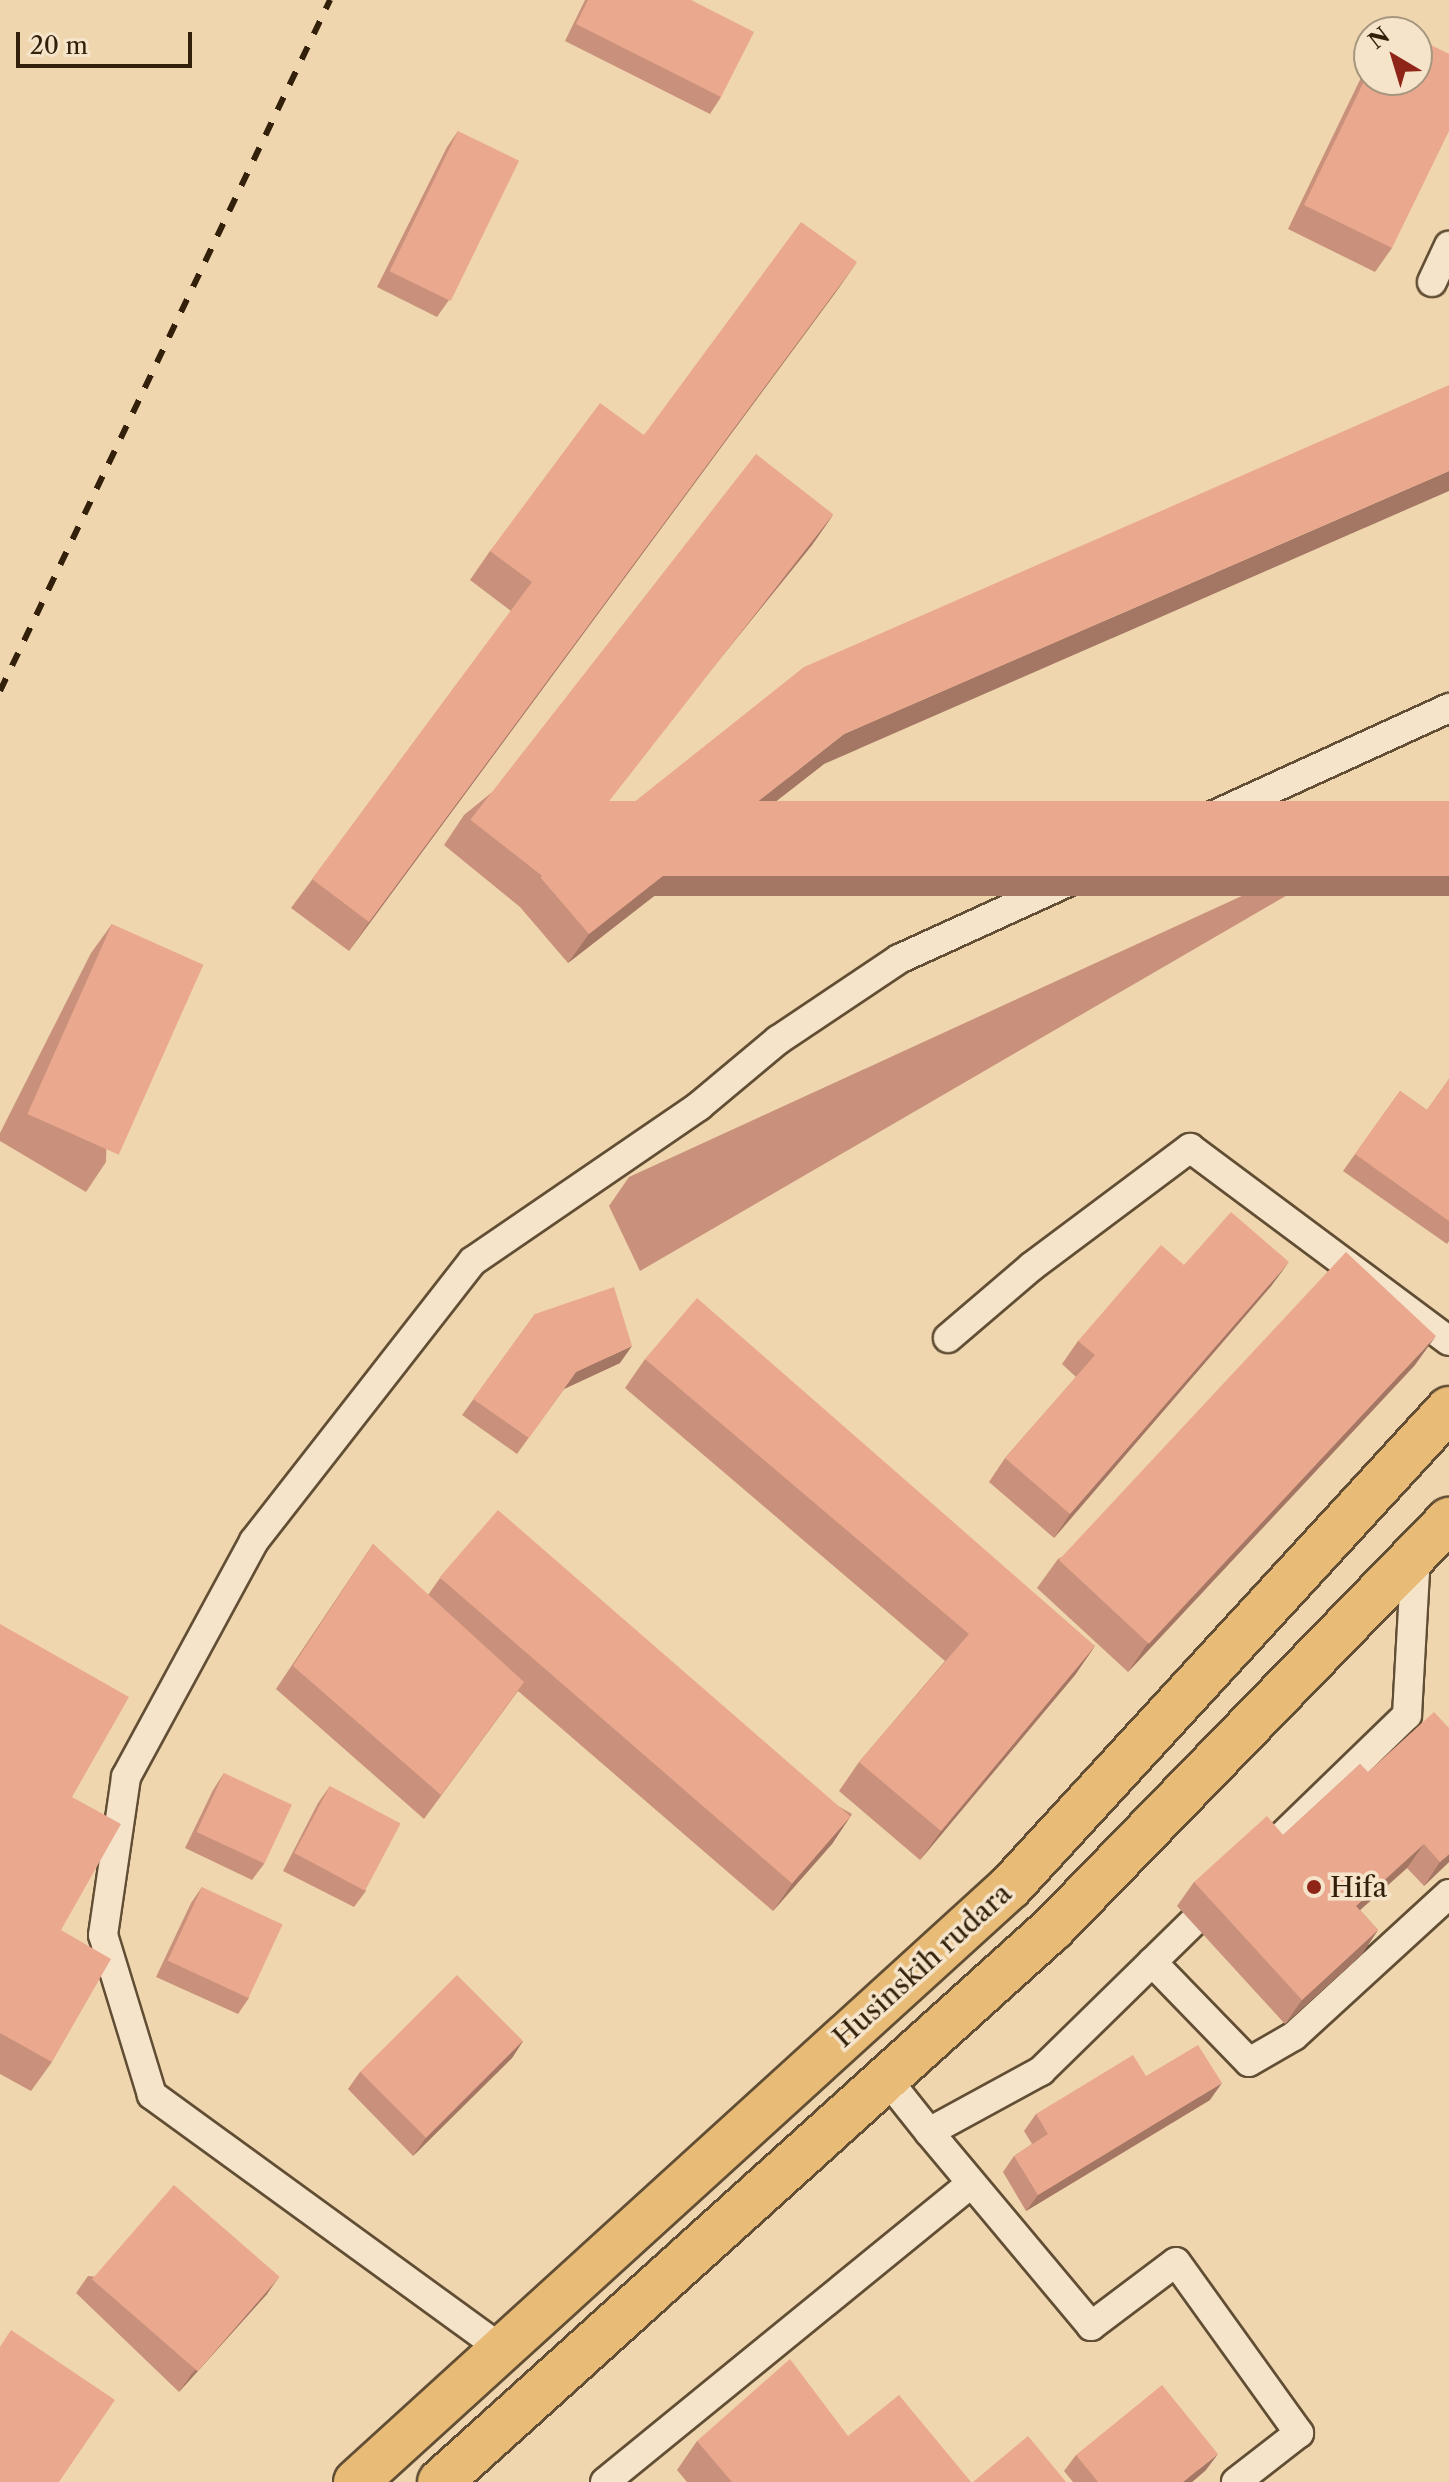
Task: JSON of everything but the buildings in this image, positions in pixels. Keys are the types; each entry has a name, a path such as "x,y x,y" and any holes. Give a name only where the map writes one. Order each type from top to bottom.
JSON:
{"main road":[{"name":"Husinskih rudara","path":"356,2482 503,2350 645,2214 1010,1887 1449,1409"},
{"path":"440,2482 1053,1928 1449,1520"}],"lane":[{"path":"1432,282 1449,246"},
{"path":"503,2350 152,2095 103,1935 126,1777 254,1541 473,1261 699,1106 778,1040 899,959 1449,708"},
{"path":"948,1338 1031,1267 1190,1148 1449,1341"},
{"path":"1264,1854 1407,1715 1416,1553"},
{"path":"1152,1962 1249,2062 1294,2036 1449,1894"},
{"path":"929,2132 1041,2071 1193,1922"},
{"path":"886,2078 970,2184 1091,2326 1176,2262 1299,2433 1236,2482"},
{"path":"605,2482 970,2184"}],"railway":[{"path":"0,691 330,0"}],"place":[{"name":"Hifa","path":"1314,1887"}]}
